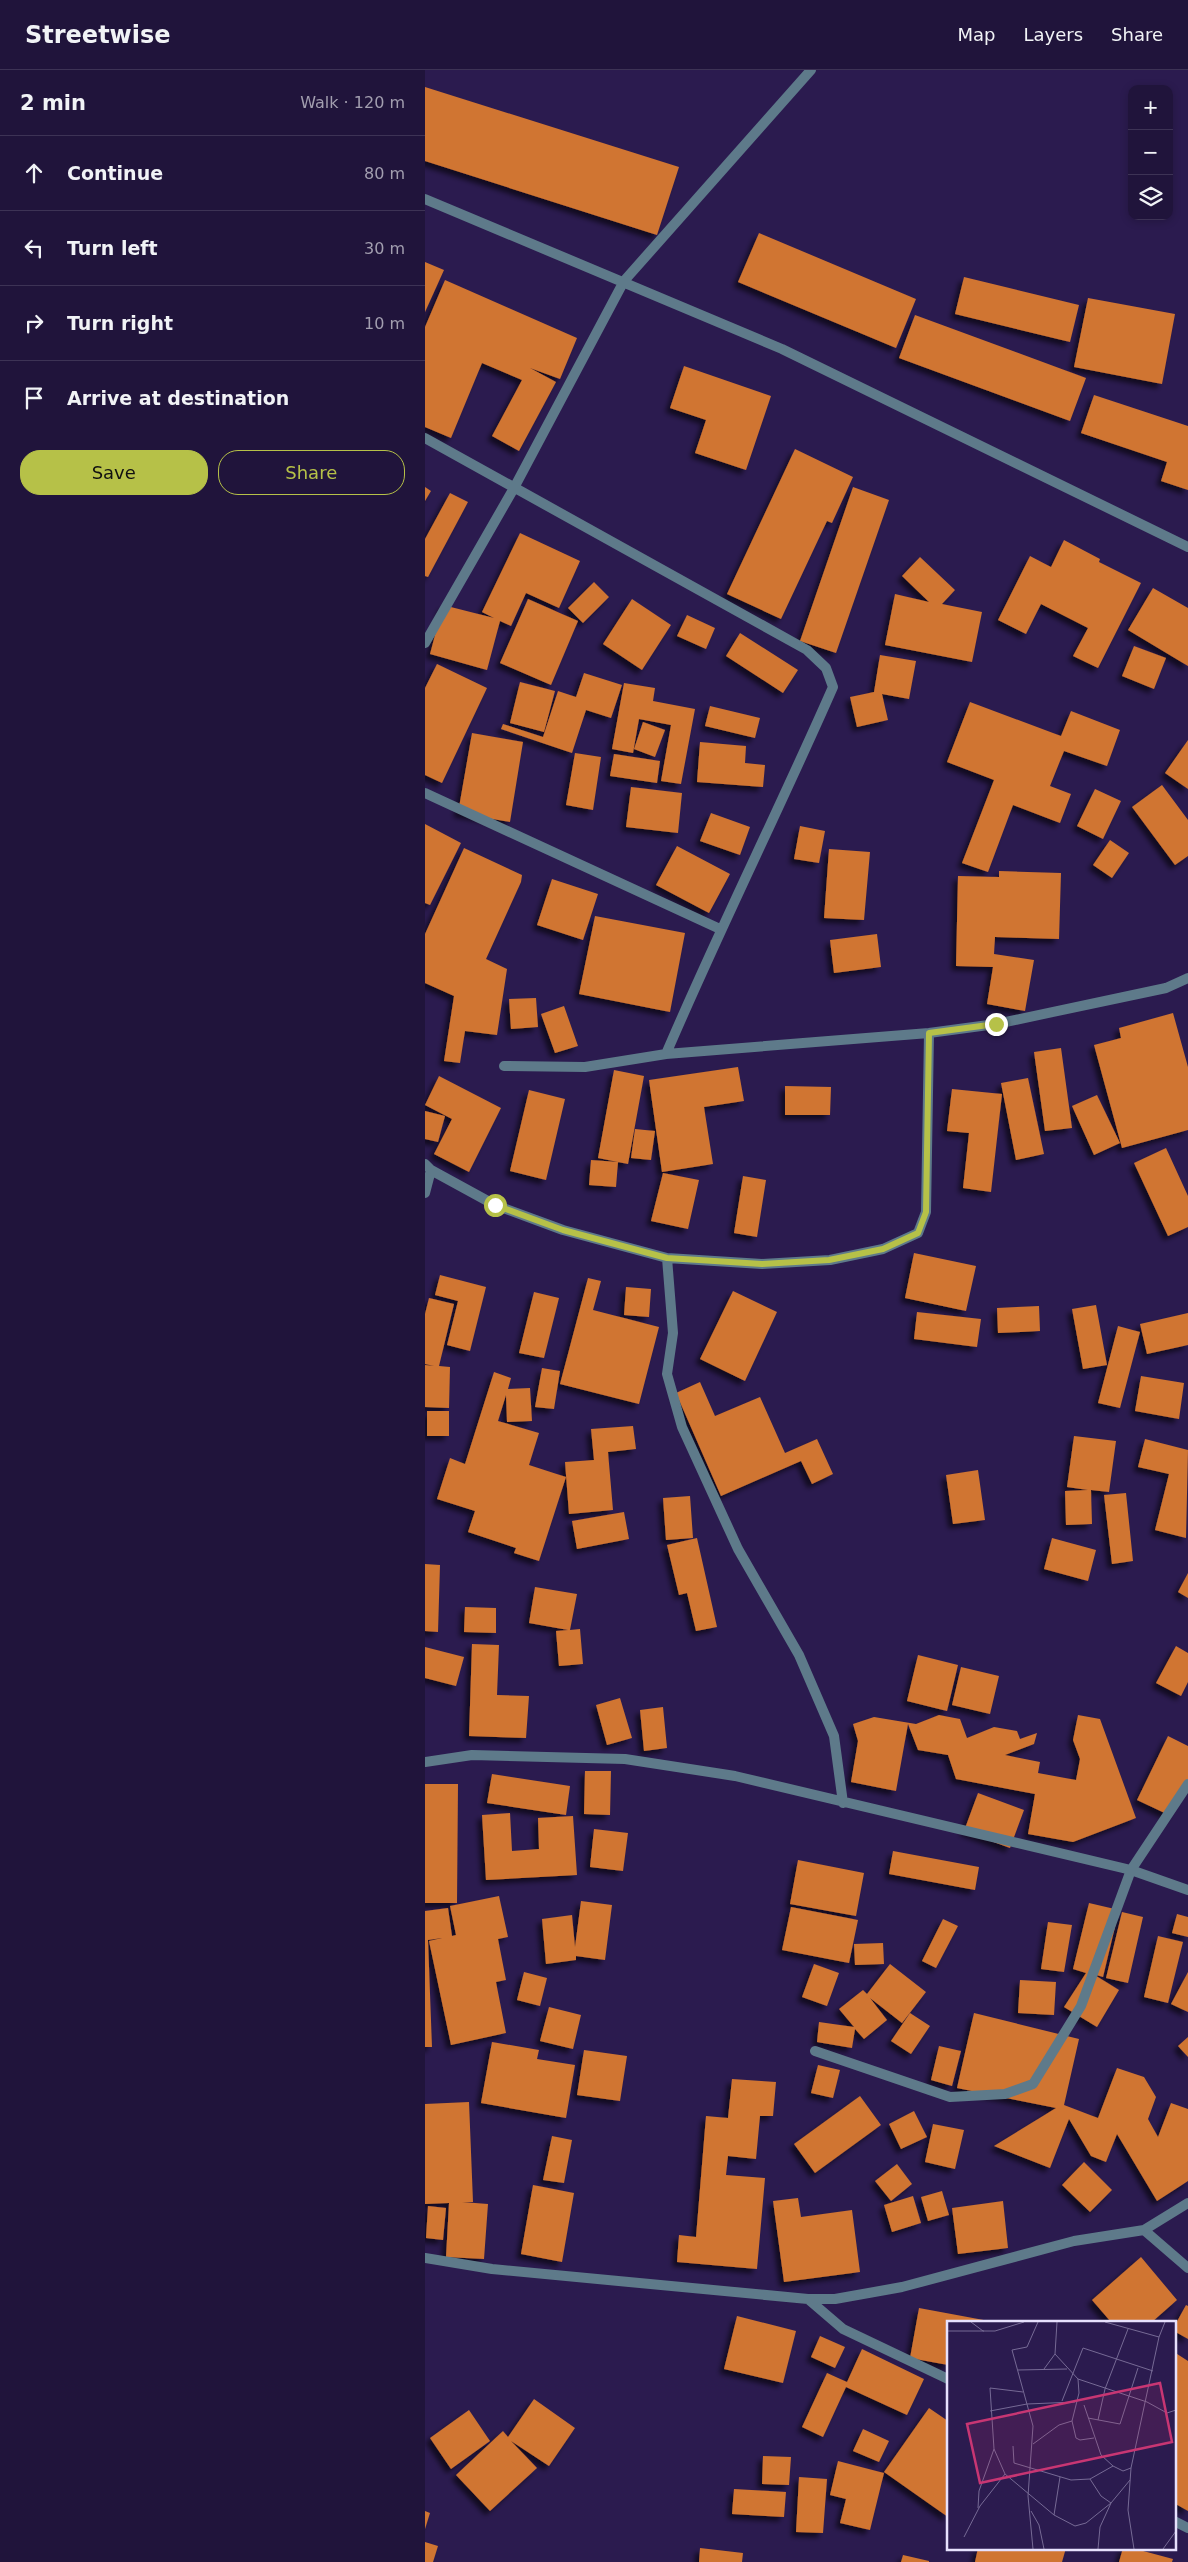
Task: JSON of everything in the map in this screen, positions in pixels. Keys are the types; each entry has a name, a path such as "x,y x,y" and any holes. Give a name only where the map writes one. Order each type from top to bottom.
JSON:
{"street":[{"path":"425,643 514,488 624,281 811,70"},
{"path":"425,199 782,349 1188,547"},
{"path":"425,438 807,650 826,668 833,687 791,781 720,929 666,1054"},
{"path":"425,793 720,929"},
{"path":"504,1066 585,1067 666,1054 929,1033 996,1024 1166,988 1188,978"},
{"path":"425,1193 428,1167 495,1205 563,1230 667,1258 762,1264 829,1260 883,1249 918,1233 926,1212 929,1033"},
{"path":"667,1258 673,1333 667,1374 682,1427 738,1549 799,1654 834,1736 843,1803"},
{"path":"425,1762 472,1756 625,1759 735,1776 1131,1870 1188,1890"},
{"path":"815,2051 950,2097 1005,2094 1033,2084 1081,2006 1131,1870 1188,1784"},
{"path":"425,2258 492,2269 808,2299 835,2299 902,2287 1074,2241 1144,2230 1188,2203"},
{"path":"1144,2230 1188,2268"},
{"path":"808,2299 843,2329 947,2379"},
{"path":"1175,2522 1188,2528"}],"building":[{"path":"425,87 679,167 657,235 425,161"},
{"path":"759,233 916,299 896,348 738,282"},
{"path":"425,262 444,270 425,312"},
{"path":"964,277 1079,305 1070,342 955,314"},
{"path":"445,280 577,338 560,379 530,368 556,382 519,451 492,436 522,380 482,363 451,438 425,427 425,327"},
{"path":"1088,298 1175,314 1162,384 1074,367"},
{"path":"915,315 1086,378 1070,421 899,358"},
{"path":"684,366 771,396 746,470 695,453 706,420 670,408"},
{"path":"1094,395 1188,426 1188,490 1161,481 1167,462 1081,433"},
{"path":"795,449 853,477 832,523 827,521 781,619 727,594"},
{"path":"425,487 431,491 425,501"},
{"path":"853,487 889,500 836,653 800,641"},
{"path":"450,493 468,502 428,577 425,576 425,539"},
{"path":"520,533 580,561 559,608 526,593 511,626 500,621 487,670 430,654 443,605 494,618 482,612"},
{"path":"1064,540 1100,559 1099,562 1141,583 1098,668 1073,656 1088,628 1041,604 1026,634 998,620 1030,556 1051,567"},
{"path":"920,557 955,590 942,604 982,612 972,662 885,645 895,594 929,602 902,576"},
{"path":"594,582 609,597 583,623 568,608"},
{"path":"1153,588 1188,608 1188,666 1128,630"},
{"path":"528,599 578,621 551,685 500,663"},
{"path":"632,599 671,625 642,670 603,644"},
{"path":"687,615 715,628 706,649 677,636"},
{"path":"740,633 798,670 783,693 726,656"},
{"path":"1134,646 1166,658 1154,689 1122,676"},
{"path":"880,655 916,661 909,699 882,694 888,720 857,727 850,697 874,692"},
{"path":"437,664 487,688 442,783 425,775 425,688"},
{"path":"584,673 622,685 611,718 586,710 572,753 501,729 503,724 543,737 558,691 576,697"},
{"path":"520,682 555,691 544,732 510,723"},
{"path":"624,683 655,688 653,701 695,709 681,784 661,781 671,725 639,719 633,753 612,749"},
{"path":"970,702 1061,736 1071,711 1120,730 1107,766 1064,751 1050,786 1071,794 1060,823 1013,805 988,872 962,863 994,780 947,762"},
{"path":"710,706 760,718 755,738 705,726"},
{"path":"643,722 665,730 655,757 634,749"},
{"path":"472,733 523,742 510,822 458,813"},
{"path":"1188,740 1188,789 1165,773"},
{"path":"700,742 746,746 745,763 765,765 763,787 697,782"},
{"path":"575,753 601,757 593,810 566,805"},
{"path":"614,754 660,761 657,783 610,776"},
{"path":"1162,785 1188,820 1188,856 1175,865 1132,807"},
{"path":"631,787 682,793 678,833 626,827"},
{"path":"1095,789 1121,801 1103,839 1077,826"},
{"path":"711,813 750,827 740,855 700,841"},
{"path":"425,824 461,843 430,905 425,903"},
{"path":"800,826 825,831 819,863 794,859"},
{"path":"1110,840 1129,853 1112,878 1093,865"},
{"path":"677,846 730,874 709,913 656,885"},
{"path":"464,848 522,875 521,882 486,959 507,969 497,1035 465,1031 460,1063 444,1061 454,996 425,983 425,934"},
{"path":"829,849 870,852 864,920 824,918"},
{"path":"999,871 1061,873 1059,939 995,937 994,954 1034,960 1025,1011 987,1004 993,967 956,966 958,876 999,877"},
{"path":"552,879 598,894 583,940 537,925"},
{"path":"595,916 685,933 670,1012 579,994"},
{"path":"877,934 881,967 834,973 830,940"},
{"path":"536,998 538,1027 511,1029 509,999"},
{"path":"564,1006 578,1046 555,1053 541,1014"},
{"path":"1173,1013 1188,1067 1188,1130 1122,1148 1094,1045 1121,1038 1119,1028"},
{"path":"1061,1048 1072,1128 1045,1131 1034,1052"},
{"path":"738,1067 744,1101 704,1107 713,1164 662,1172 649,1080"},
{"path":"614,1070 644,1076 628,1164 598,1158"},
{"path":"439,1076 501,1108 469,1172 434,1154 452,1119 425,1105"},
{"path":"1028,1078 1044,1154 1016,1160 1001,1083"},
{"path":"785,1086 831,1087 830,1115 785,1115"},
{"path":"952,1089 1002,1094 991,1192 963,1188 969,1133 947,1131"},
{"path":"529,1090 565,1099 546,1180 510,1171"},
{"path":"1097,1095 1120,1143 1094,1155 1072,1106"},
{"path":"425,1111 445,1116 438,1142 425,1139"},
{"path":"635,1129 655,1131 651,1160 631,1158"},
{"path":"1166,1148 1188,1196 1188,1227 1168,1236 1134,1163"},
{"path":"591,1160 618,1162 616,1187 589,1185"},
{"path":"663,1173 699,1180 688,1229 651,1221"},
{"path":"743,1176 766,1180 757,1237 734,1233"},
{"path":"914,1253 976,1266 966,1311 905,1298"},
{"path":"440,1275 486,1287 470,1351 447,1345 458,1301 435,1295"},
{"path":"588,1278 601,1281 593,1310 659,1327 639,1404 560,1384"},
{"path":"626,1287 651,1289 649,1317 624,1315"},
{"path":"733,1291 777,1312 745,1381 700,1359"},
{"path":"534,1292 559,1298 544,1358 519,1353"},
{"path":"429,1298 454,1304 439,1366 450,1367 449,1408 425,1407 425,1365 434,1366 425,1364 425,1314"},
{"path":"1096,1305 1107,1365 1083,1369 1072,1309"},
{"path":"1039,1306 1040,1331 998,1333 997,1308"},
{"path":"917,1312 981,1319 977,1347 914,1339"},
{"path":"1188,1313 1188,1345 1147,1354 1140,1324"},
{"path":"1118,1326 1140,1332 1120,1408 1098,1403"},
{"path":"542,1368 560,1371 554,1409 535,1407"},
{"path":"494,1372 511,1378 508,1389 530,1388 532,1421 507,1422 506,1395 498,1421 539,1433 529,1465 566,1477 539,1561 514,1553 516,1548 468,1532 475,1511 437,1499 450,1458 465,1464"},
{"path":"1141,1376 1184,1383 1179,1419 1135,1411"},
{"path":"700,1382 715,1416 760,1397 785,1453 817,1439 833,1474 812,1484 801,1461 721,1496 676,1393"},
{"path":"427,1411 449,1411 449,1436 427,1436"},
{"path":"633,1426 636,1449 608,1452 613,1510 569,1514 565,1462 594,1460 591,1429"},
{"path":"1074,1436 1116,1441 1109,1492 1091,1490 1092,1524 1066,1525 1065,1491 1088,1490 1067,1487"},
{"path":"1145,1439 1188,1450 1186,1538 1155,1530 1169,1474 1138,1467"},
{"path":"978,1470 985,1520 953,1524 946,1475"},
{"path":"1126,1493 1133,1561 1112,1564 1104,1495"},
{"path":"690,1496 693,1538 666,1540 663,1498"},
{"path":"624,1512 629,1539 577,1549 572,1521"},
{"path":"697,1538 717,1627 696,1631 687,1593 679,1595 667,1545"},
{"path":"1052,1538 1096,1550 1088,1581 1044,1569"},
{"path":"425,1564 440,1565 438,1632 425,1631"},
{"path":"1188,1573 1188,1598 1178,1592"},
{"path":"535,1587 577,1594 570,1630 580,1629 583,1664 559,1666 556,1631 568,1630 529,1623"},
{"path":"465,1607 496,1608 496,1633 464,1632"},
{"path":"472,1644 499,1645 497,1695 529,1696 526,1738 469,1736"},
{"path":"1176,1646 1188,1653 1188,1682 1181,1696 1156,1683"},
{"path":"425,1647 464,1657 456,1686 425,1678"},
{"path":"918,1655 958,1665 947,1711 907,1701"},
{"path":"961,1667 999,1676 990,1714 952,1705"},
{"path":"620,1698 632,1738 607,1745 596,1705"},
{"path":"663,1707 667,1748 644,1751 640,1710"},
{"path":"939,1715 960,1719 967,1738 994,1727 1017,1731 1020,1739 1037,1733 1034,1744 1005,1755 1040,1762 1038,1773 1076,1780 1080,1759 1073,1740 1078,1715 1100,1719 1136,1818 1073,1842 1028,1834 1035,1794 956,1779 948,1755 918,1750 908,1724 896,1791 851,1782 858,1741 853,1724 874,1717 916,1724"},
{"path":"1168,1736 1188,1746 1188,1781 1171,1816 1137,1800"},
{"path":"585,1771 611,1771 610,1815 584,1814"},
{"path":"492,1774 570,1786 566,1815 487,1803"},
{"path":"425,1784 458,1784 457,1903 425,1903"},
{"path":"978,1793 1024,1810 1010,1848 964,1831"},
{"path":"510,1813 512,1851 539,1849 538,1818 573,1816 577,1875 486,1880 482,1815"},
{"path":"594,1829 628,1833 623,1871 590,1867"},
{"path":"893,1851 979,1867 975,1890 889,1874"},
{"path":"798,1860 864,1873 856,1916 790,1904"},
{"path":"499,1896 508,1937 498,1939 506,1980 496,1982 506,2033 451,2045 429,1941 442,1938 428,1940 432,2047 425,2047 425,1911 448,1908 452,1936 456,1935 450,1906"},
{"path":"581,1901 612,1905 605,1960 576,1956 576,1960 546,1964 542,1919 572,1915 575,1947"},
{"path":"1089,1903 1119,1910 1103,1977 1093,1974 1119,1990 1097,2027 1064,2007 1086,1973 1073,1969"},
{"path":"791,1907 858,1920 849,1963 782,1950"},
{"path":"1122,1912 1143,1917 1128,1983 1106,1978"},
{"path":"1177,1914 1188,1917 1188,1937 1172,1933"},
{"path":"943,1919 958,1926 936,1968 922,1961"},
{"path":"1048,1922 1072,1925 1064,1972 1041,1969"},
{"path":"1158,1936 1183,1942 1168,2003 1144,1997"},
{"path":"883,1943 884,1964 855,1965 854,1944"},
{"path":"814,1964 839,1973 827,2006 802,1997"},
{"path":"890,1964 926,1992 902,2023 870,1998 887,2020 864,2039 855,2029 852,2048 817,2042 819,2022 854,2027 839,2009 863,1990 867,1994"},
{"path":"524,1972 547,1978 540,2006 517,2000"},
{"path":"1188,1972 1188,2012 1171,2004"},
{"path":"1020,1980 1056,1982 1054,2015 1018,2013"},
{"path":"549,2007 581,2015 573,2049 540,2041"},
{"path":"910,2013 930,2026 911,2054 891,2041"},
{"path":"974,2013 1079,2039 1064,2105 1098,2118 1117,2068 1144,2077 1156,2097 1148,2119 1158,2137 1171,2103 1188,2109 1188,2181 1157,2201 1117,2134 1106,2162 1091,2156 1069,2119 1050,2168 994,2146 1056,2108 957,2088"},
{"path":"1188,2037 1188,2057 1178,2046"},
{"path":"492,2042 539,2050 537,2059 575,2065 566,2118 481,2103"},
{"path":"939,2046 961,2051 952,2086 931,2080"},
{"path":"584,2050 627,2056 620,2101 577,2095"},
{"path":"818,2065 840,2070 833,2098 811,2093"},
{"path":"732,2079 776,2082 773,2116 760,2116 756,2159 728,2156 726,2175 765,2178 757,2269 677,2262 679,2235 696,2237 706,2116 728,2118"},
{"path":"860,2096 881,2125 815,2173 794,2144"},
{"path":"469,2102 473,2202 462,2202 488,2204 484,2259 446,2257 449,2203 425,2204 425,2104"},
{"path":"914,2111 927,2137 901,2149 889,2124"},
{"path":"933,2124 964,2130 955,2169 925,2162"},
{"path":"552,2136 572,2140 564,2183 543,2180"},
{"path":"1084,2162 1112,2190 1090,2212 1062,2185"},
{"path":"897,2164 912,2184 891,2201 875,2181"},
{"path":"533,2185 574,2193 562,2262 521,2254"},
{"path":"942,2191 949,2215 928,2221 921,2197"},
{"path":"913,2196 921,2223 892,2232 884,2205"},
{"path":"798,2198 801,2217 852,2210 860,2272 784,2282 773,2201"},
{"path":"1003,2201 1008,2248 958,2254 952,2208"},
{"path":"428,2206 446,2208 443,2240 426,2238"},
{"path":"1141,2257 1177,2300 1153,2321 1110,2321 1092,2300"},
{"path":"1186,2305 1188,2306 1188,2339 1175,2332 1175,2325"},
{"path":"919,2308 989,2321 947,2321 947,2365 910,2358"},
{"path":"737,2316 796,2331 783,2383 724,2369"},
{"path":"820,2336 845,2347 835,2368 811,2357"},
{"path":"862,2349 924,2379 907,2415 846,2387 823,2437 802,2427 827,2373 847,2382"},
{"path":"1175,2353 1188,2361 1188,2511 1175,2504"},
{"path":"534,2399 575,2428 549,2466 511,2441 537,2468 490,2511 456,2475 503,2431 508,2437"},
{"path":"929,2408 947,2420 947,2516 884,2472"},
{"path":"469,2410 490,2441 451,2469 430,2438"},
{"path":"863,2429 889,2441 879,2462 853,2451"},
{"path":"763,2456 791,2457 789,2485 762,2484"},
{"path":"838,2461 884,2473 870,2530 840,2523 846,2499 830,2495"},
{"path":"799,2477 827,2479 823,2533 796,2532"},
{"path":"734,2489 786,2492 784,2517 732,2514"},
{"path":"425,2511 430,2513 425,2529"},
{"path":"425,2542 438,2546 433,2562 425,2562"},
{"path":"700,2548 743,2553 742,2562 699,2562"},
{"path":"978,2550 1065,2550 1062,2562 975,2562"},
{"path":"1122,2550 1139,2550 1173,2559 1172,2562 1119,2562"},
{"path":"903,2555 929,2561 929,2562 901,2562"}],"route":[{"path":"495,1205 563,1230 667,1258 762,1264 829,1260 883,1249 918,1233 926,1212 929,1033 996,1024"}]}
